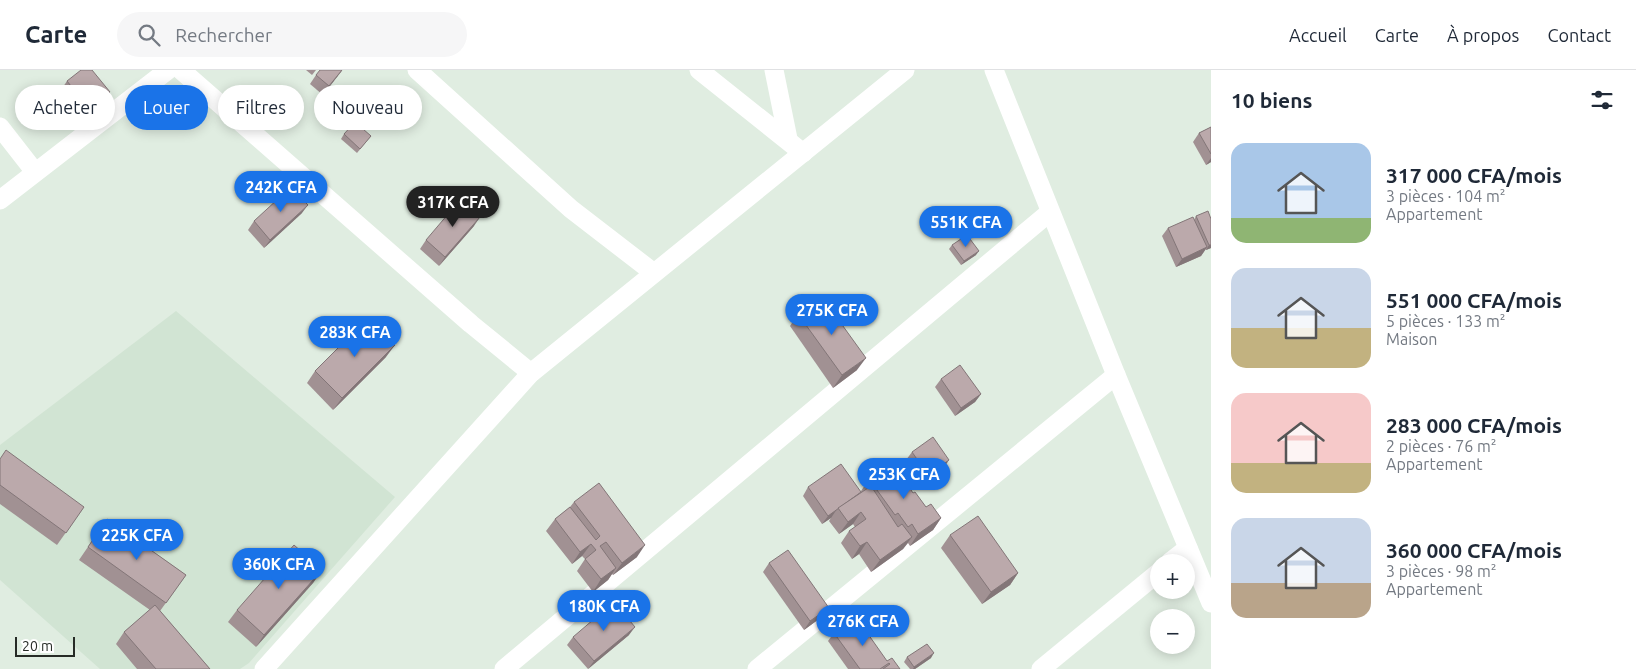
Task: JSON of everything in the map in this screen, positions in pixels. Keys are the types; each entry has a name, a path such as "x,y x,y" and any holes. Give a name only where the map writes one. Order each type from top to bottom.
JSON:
{"street":[{"path":"0,200 168,70"},
{"path":"181,70 471,324 531,373"},
{"path":"417,70 571,209 654,274"},
{"path":"699,70 804,152"},
{"path":"774,70 788,139"},
{"path":"264,669 531,373 905,70"},
{"path":"994,70 1116,376 1211,603"},
{"path":"0,127 35,172"},
{"path":"504,669 1050,212"},
{"path":"757,669 1116,376"},
{"path":"1180,554 1188,548"},
{"path":"1041,669 1150,579"}],"shaded area":[{"path":"176,311 395,497 249,663 240,669 100,669 0,580 0,445"}],"building":[{"path":"81,70 92,70 104,85 70,85 67,81"},
{"path":"320,70 342,70 330,85 316,75"},
{"path":"1211,127 1211,154 1199,133"},
{"path":"348,130 364,130 371,136 360,149 344,134"},
{"path":"291,187 308,205 270,240 254,221"},
{"path":"460,200 480,217 445,257 426,240"},
{"path":"1208,211 1211,219 1211,245 1209,245 1196,216"},
{"path":"1193,217 1207,247 1182,259 1168,228"},
{"path":"967,235 979,251 964,261 952,245"},
{"path":"822,297 866,358 842,375 798,314"},
{"path":"368,318 395,345 342,398 315,371"},
{"path":"960,365 981,394 961,408 941,379"},
{"path":"933,437 949,460 928,475 912,452"},
{"path":"6,450 84,507 66,533 0,485 0,459"},
{"path":"841,464 861,492 828,516 808,487"},
{"path":"891,464 897,473 892,477 894,480 901,475 913,493 915,492 926,507 931,504 941,518 918,534 912,524 908,527 898,513 895,515 869,479"},
{"path":"599,483 645,545 622,563 606,542 600,546 616,568 601,579 585,559 596,550 591,544 580,552 555,519 570,507 596,540 600,536 574,502"},
{"path":"871,486 898,527 902,524 912,537 880,560 867,542 860,546 849,531 866,519 861,512 848,522 838,508"},
{"path":"978,516 1018,573 991,592 950,535"},
{"path":"107,519 186,575 166,603 88,547"},
{"path":"294,545 322,570 264,635 237,610"},
{"path":"788,550 829,608 810,621 769,563"},
{"path":"614,602 635,627 594,661 573,637"},
{"path":"155,605 210,669 156,669 124,632"},
{"path":"856,617 887,661 892,658 900,669 883,669 889,663 880,669 860,669 834,633"},
{"path":"927,644 934,653 914,667 907,657"}]}
